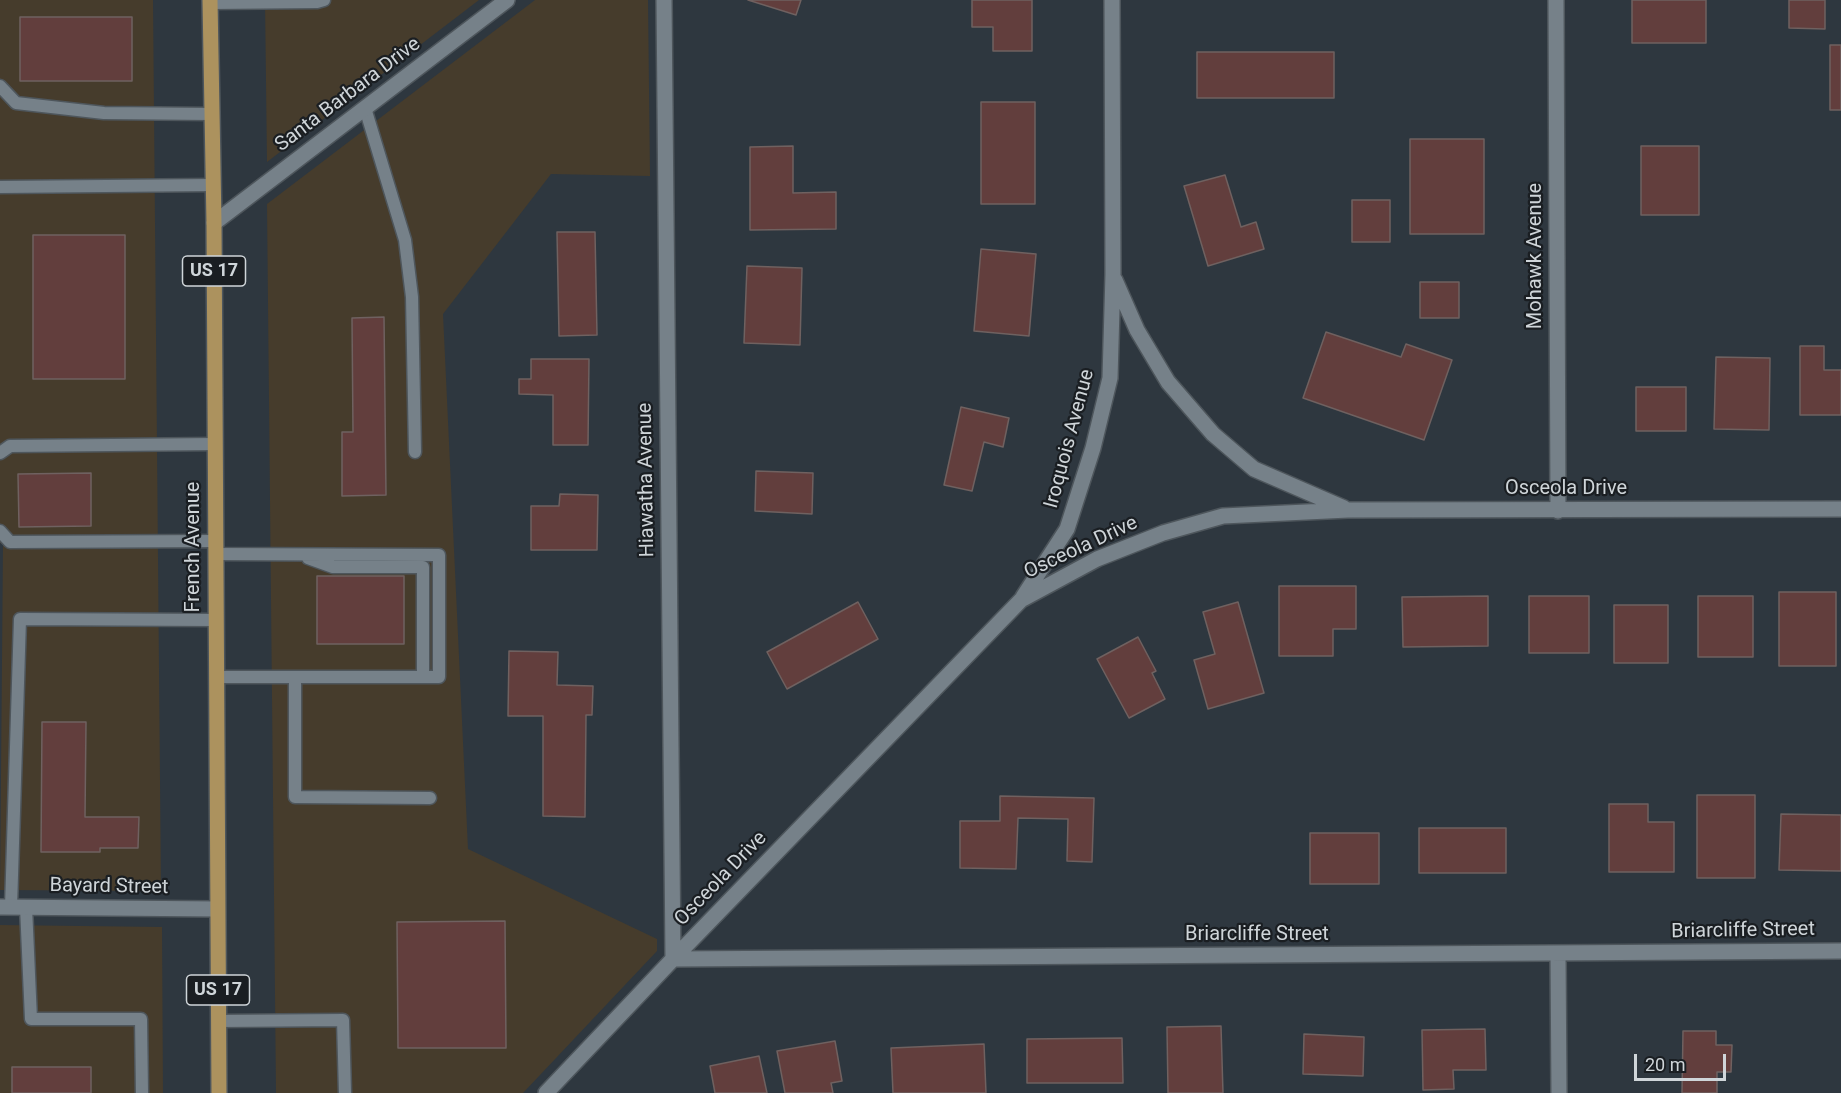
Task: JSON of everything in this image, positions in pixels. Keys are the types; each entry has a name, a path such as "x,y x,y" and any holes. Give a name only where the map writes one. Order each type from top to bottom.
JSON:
{"main road":[{"name":"French Avenue","path":"210,1 214,223 219,1093"}],"street":[{"name":"Santa Barbara Drive","path":"214,223 507,0"},
{"name":"Hiawatha Avenue","path":"664,0 673,959"},
{"name":"Iroquois Avenue","path":"1021,600 1067,530 1093,448 1110,378 1113,274 1112,0"},
{"name":"Mohawk Avenue","path":"1556,0 1558,511"},
{"name":"Iroquois Avenue","path":"1113,274 1137,330 1168,382 1213,434 1254,469 1348,510"},
{"name":"Osceola Drive","path":"546,1093 1021,600 1097,559 1163,532 1223,516 1348,510 1841,509"},
{"name":"Bayard Street","path":"12,907 217,909"},
{"name":"Briarcliffe Street","path":"673,959 1841,951"},
{"path":"1558,954 1558,1093"}],"lane":[{"path":"210,1 317,2 324,0"},
{"path":"0,86 16,103 104,113 212,114"},
{"path":"365,108 405,240 412,297 416,452"},
{"path":"0,187 213,185"},
{"path":"0,453 10,446 214,444"},
{"path":"0,531 10,542 215,548 298,555 439,555 439,677 216,677"},
{"path":"298,555 333,567 423,567 423,677"},
{"path":"142,1093 141,1019 31,1019 12,907 20,619 215,620"},
{"path":"295,677 295,797 430,798"},
{"path":"218,1022 343,1020 345,1093"}],"shaded area":[{"path":"0,0 153,0 161,891 0,890 3,544 0,543"},
{"path":"265,0 479,0 267,162"},
{"path":"535,0 648,0 650,176 551,174 443,314 468,849 657,939 657,951 523,1093 276,1093 267,204"},
{"path":"0,925 162,927 163,1093 0,1093"}],"building":[{"path":"748,0 801,0 796,15"},
{"path":"972,0 1032,0 1032,51 993,51 993,27 972,27"},
{"path":"1632,0 1706,0 1706,43 1632,43"},
{"path":"1789,0 1825,0 1825,29 1789,28"},
{"path":"20,17 132,17 132,81 20,81"},
{"path":"1830,45 1841,45 1841,110 1830,110"},
{"path":"1197,52 1334,52 1334,98 1197,98"},
{"path":"981,102 1035,102 1035,204 981,204"},
{"path":"1410,139 1484,139 1484,234 1410,234"},
{"path":"793,146 793,193 836,192 836,229 750,230 750,147"},
{"path":"1641,146 1699,146 1699,215 1641,215"},
{"path":"1225,175 1241,227 1256,222 1264,249 1208,266 1184,186"},
{"path":"1352,200 1390,200 1390,242 1352,242"},
{"path":"557,232 595,232 597,335 559,336"},
{"path":"33,235 125,235 125,379 33,379"},
{"path":"981,249 1036,254 1029,336 974,331"},
{"path":"747,266 802,268 800,345 744,343"},
{"path":"1420,282 1459,282 1459,318 1420,318"},
{"path":"384,317 386,495 342,496 342,432 353,432 352,318"},
{"path":"1326,332 1401,357 1406,344 1452,360 1424,440 1303,398"},
{"path":"1800,346 1824,346 1824,370 1841,370 1841,415 1800,415"},
{"path":"1716,357 1770,358 1769,430 1714,429"},
{"path":"531,359 589,359 588,445 553,445 553,395 519,394 519,379 531,379"},
{"path":"1636,387 1686,387 1686,431 1636,431"},
{"path":"961,407 1009,418 1003,447 984,442 972,491 944,485"},
{"path":"756,471 813,473 812,514 755,511"},
{"path":"91,473 91,526 19,527 18,474"},
{"path":"560,494 598,495 597,550 531,550 531,506 559,506"},
{"path":"317,576 404,576 404,644 317,644"},
{"path":"1279,586 1356,586 1356,629 1333,629 1333,656 1279,656"},
{"path":"1779,592 1836,592 1836,666 1779,666"},
{"path":"1488,596 1488,646 1403,647 1402,597"},
{"path":"1529,596 1589,596 1589,653 1529,653"},
{"path":"1698,596 1753,596 1753,657 1698,657"},
{"path":"858,602 878,639 787,689 767,652"},
{"path":"1238,602 1264,693 1208,709 1194,660 1215,654 1203,612"},
{"path":"1614,605 1668,605 1668,663 1614,663"},
{"path":"1138,637 1156,671 1152,673 1165,699 1129,718 1097,659"},
{"path":"509,651 558,652 557,685 593,686 592,715 586,715 585,817 543,816 543,716 508,716"},
{"path":"42,722 86,722 85,817 139,817 138,848 100,848 100,852 41,852"},
{"path":"1697,795 1755,795 1755,878 1697,878"},
{"path":"1000,796 1094,798 1092,862 1067,861 1068,819 1018,818 1016,869 960,868 960,821 1000,821"},
{"path":"1609,804 1648,804 1648,822 1674,822 1674,872 1609,872"},
{"path":"1781,814 1841,815 1841,871 1779,870"},
{"path":"1419,828 1506,828 1506,873 1419,873"},
{"path":"1310,833 1379,833 1379,884 1310,884"},
{"path":"505,921 506,1048 398,1048 397,922"},
{"path":"1221,1026 1223,1093 1168,1093 1167,1027"},
{"path":"1485,1029 1486,1070 1453,1070 1454,1089 1423,1090 1422,1030"},
{"path":"1683,1031 1716,1031 1716,1045 1732,1045 1731,1072 1717,1072 1717,1093 1682,1093"},
{"path":"1304,1034 1364,1037 1363,1076 1303,1074"},
{"path":"1122,1038 1123,1083 1027,1083 1027,1039"},
{"path":"835,1041 842,1081 831,1083 833,1093 785,1093 777,1051"},
{"path":"984,1044 986,1093 893,1093 891,1048"},
{"path":"759,1056 767,1093 715,1093 710,1066"},
{"path":"12,1067 91,1067 91,1093 12,1093"}]}
